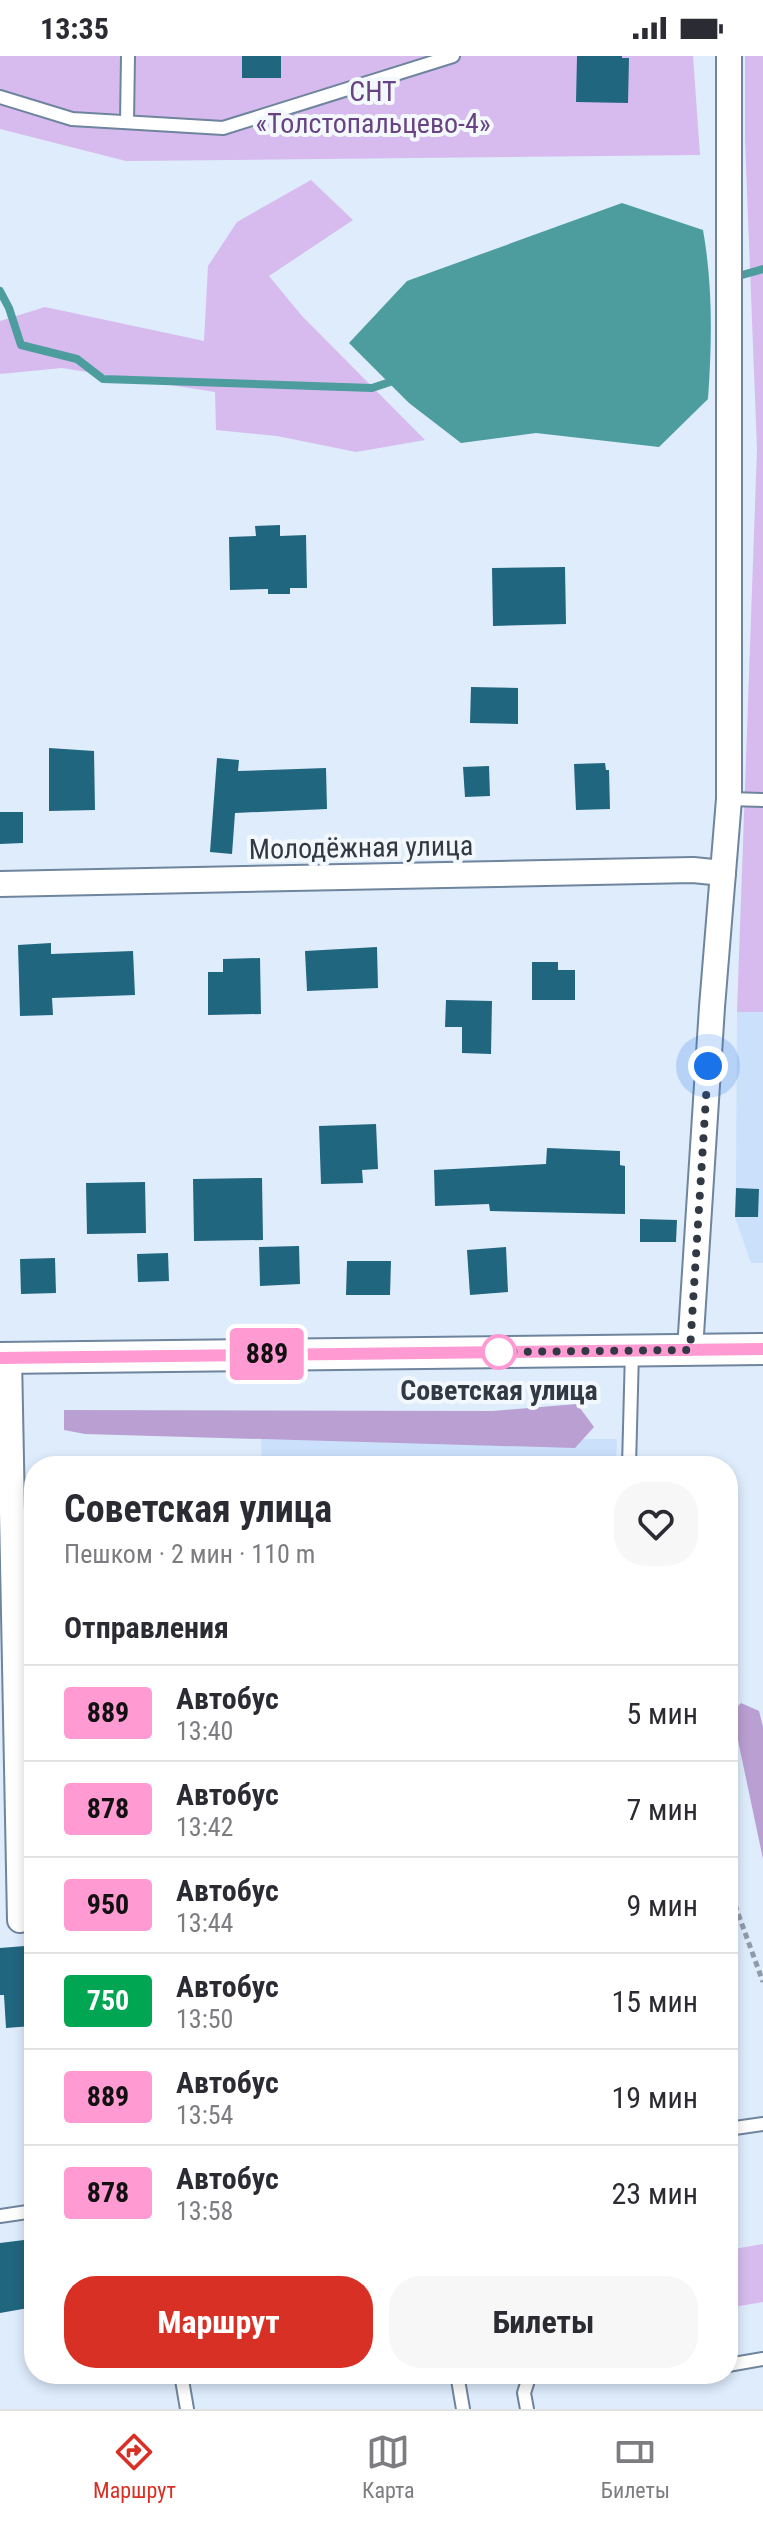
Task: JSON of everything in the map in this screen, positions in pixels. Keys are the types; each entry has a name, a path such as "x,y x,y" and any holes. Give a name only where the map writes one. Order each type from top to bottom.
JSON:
{"street":[{"path":"690,1350 729,799 729,56"},
{"name":"Молодёжная улица","path":"0,884 693,870 723,873"},
{"path":"20,1920 4,1358 763,1349"}],"lane":[{"path":"127,122 128,56"},
{"path":"412,56 412,70"},
{"path":"0,97 72,119 223,128 453,56"},
{"path":"729,799 763,800"},
{"path":"629,1456 632,1351"},
{"path":"738,2128 763,2124"},
{"path":"0,2216 24,2212"},
{"path":"738,2363 763,2359"},
{"path":"183,2384 187,2409"},
{"path":"459,2384 463,2409"},
{"path":"527,2384 524,2393 527,2409"}],"path":[{"path":"738,1913 763,1982"}],"shaded area":[{"path":"622,203 703,230 711,314 708,399 659,447 536,433 461,443 409,403 349,343 407,281"},
{"path":"737,1012 763,1012 763,1263 751,1263 735,1217 759,1189 736,1188"},
{"path":"577,1404 594,1427 575,1448 85,1434 64,1430 64,1410 493,1411"},
{"path":"261,1439 617,1439 616,1456 262,1456"},
{"path":"741,1703 759,1711 763,1727 763,1859 738,1740 738,1706"}],"green space":[{"name":"СНТ «Толстопальцево-4»","path":"0,56 693,56 700,155 126,161 0,129"},
{"path":"745,56 763,56 763,1012 737,1012 757,449 745,140"},
{"path":"311,180 353,220 269,276 302,316 425,440 356,452 277,436 216,430 215,392 62,368 0,374 0,321 45,307 204,341 208,266 237,222"},
{"path":"763,2244 763,2302 738,2306 738,2248"}],"building":[{"path":"242,56 281,56 281,78 242,78"},
{"path":"577,56 629,58 628,103 576,102"},
{"path":"280,525 280,536 306,535 307,588 290,588 290,594 268,594 268,589 230,590 229,537 256,536 255,526"},
{"path":"565,567 566,624 493,626 492,568"},
{"path":"471,687 518,688 518,724 470,723"},
{"path":"49,748 94,751 95,810 49,811"},
{"path":"217,758 239,760 238,771 326,768 327,809 235,813 232,854 210,852"},
{"path":"605,763 606,770 609,770 610,809 576,810 574,764"},
{"path":"489,766 490,796 465,797 463,767"},
{"path":"0,812 23,812 23,843 0,844"},
{"path":"51,943 51,954 133,951 135,995 52,998 53,1015 20,1016 18,945"},
{"path":"377,947 378,988 307,991 305,951"},
{"path":"260,958 261,1014 208,1015 208,972 223,972 223,959"},
{"path":"532,962 558,962 558,970 575,970 575,1000 532,1000"},
{"path":"446,1000 492,1001 491,1054 462,1053 462,1027 445,1027"},
{"path":"376,1124 378,1169 362,1170 363,1183 321,1184 319,1126"},
{"path":"547,1148 620,1151 620,1165 625,1166 625,1214 490,1211 489,1204 435,1206 434,1170 546,1164"},
{"path":"262,1178 263,1240 194,1241 193,1179"},
{"path":"145,1182 146,1233 87,1234 86,1183"},
{"path":"736,1188 759,1189 758,1217 735,1217"},
{"path":"640,1219 677,1220 676,1242 640,1242"},
{"path":"299,1246 300,1284 260,1286 259,1247"},
{"path":"506,1247 508,1292 470,1295 467,1250"},
{"path":"168,1253 169,1281 138,1282 137,1254"},
{"path":"55,1258 56,1293 21,1294 20,1259"},
{"path":"347,1261 391,1261 390,1295 346,1295"},
{"path":"24,1946 24,2027 6,2028 4,1995 0,1995 0,1948"},
{"path":"24,2240 24,2309 0,2313 0,2243"}],"waterway":[{"path":"742,275 763,269"},
{"path":"0,291 21,345 77,359 103,379 372,388 399,379"}],"bus line":[{"name":"889","path":"0,1358 763,1349"}],"place":[{"name":"Советская улица","path":"499,1352"}],"route":[{"path":"499,1352 690,1350 708,1066"}]}
